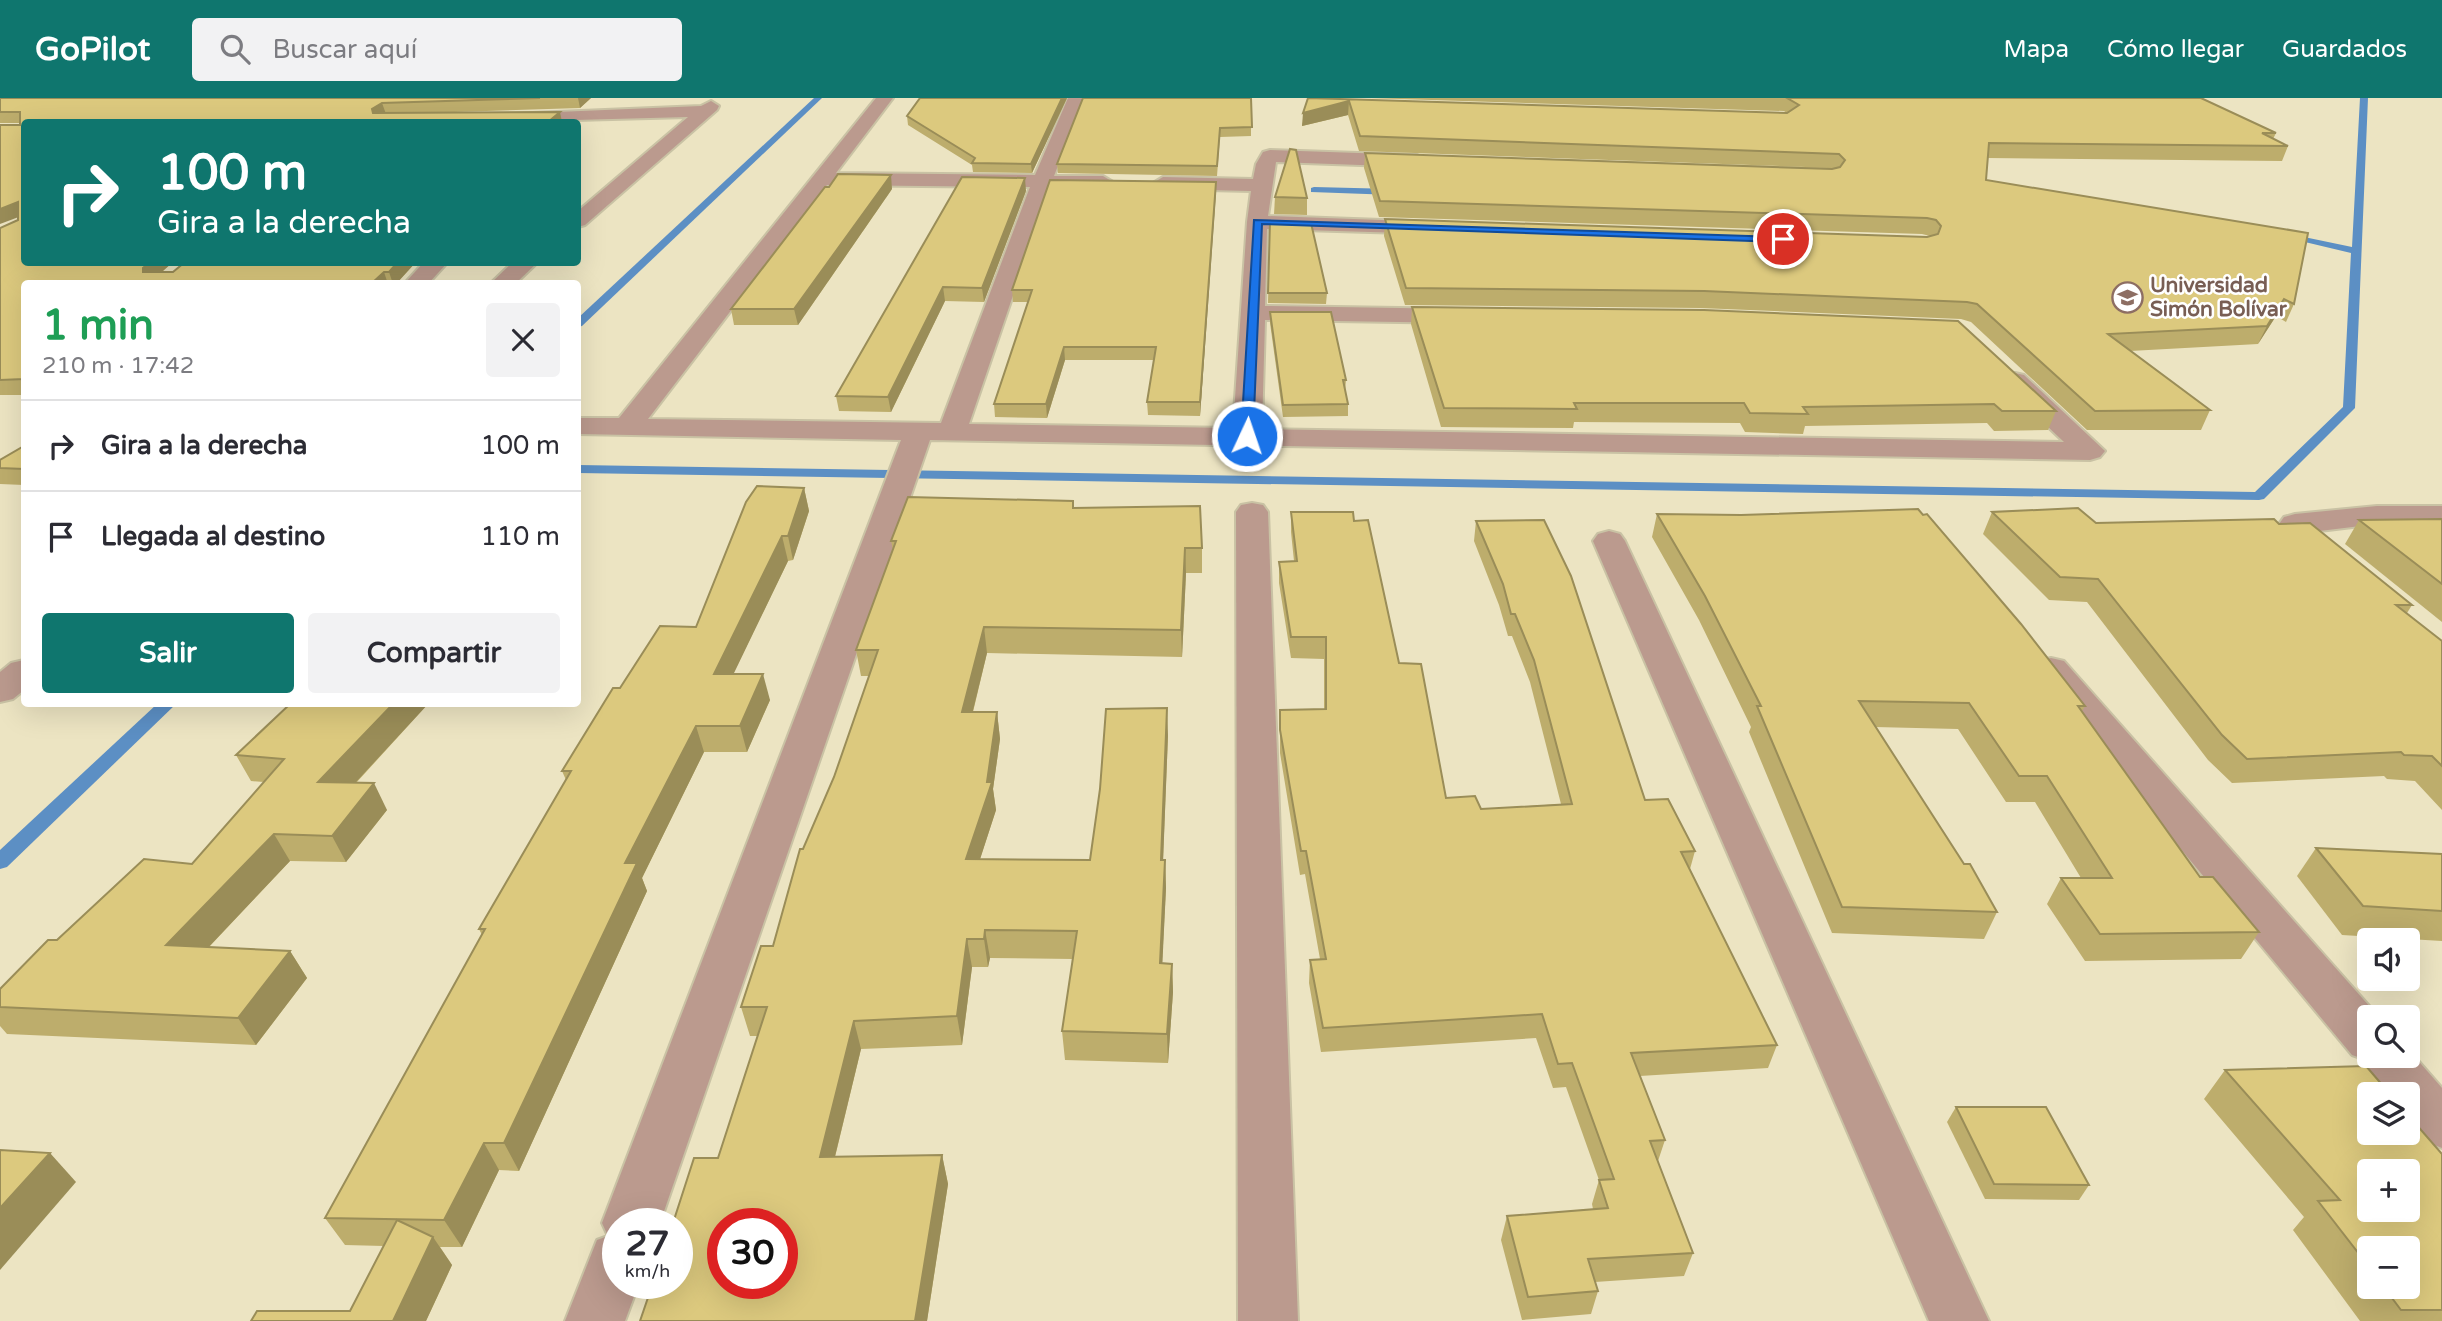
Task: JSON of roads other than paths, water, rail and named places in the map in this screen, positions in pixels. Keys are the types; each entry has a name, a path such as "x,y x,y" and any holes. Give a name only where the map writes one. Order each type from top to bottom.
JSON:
{"street":[{"path":"581,218 703,111 723,98"},
{"path":"628,426 885,98"},
{"path":"952,431 1042,181 1076,98"},
{"path":"515,119 703,111"},
{"path":"1247,436 1258,222 1265,164 1270,156 1438,162"},
{"path":"821,179 1262,185"},
{"path":"1258,222 1451,228"},
{"path":"419,280 433,266"},
{"path":"506,280 522,266"},
{"path":"1253,313 1490,316"},
{"path":"581,426 917,436 952,431 2090,451 2000,367"},
{"path":"636,1208 917,436"},
{"path":"1252,512 1268,1321"},
{"path":"2330,552 2295,524 2377,515 2442,515"},
{"path":"1609,541 1959,1321"},
{"path":"2028,642 2357,1026"},
{"path":"0,691 21,674"},
{"path":"2393,1068 2442,1125"},
{"path":"595,1321 603,1299"}],"waterway":[{"path":"581,321 818,98"},
{"path":"581,469 2259,496 2349,408 2364,98"},
{"path":"1314,190 1394,192"},
{"path":"2285,236 2356,251"},
{"path":"0,862 164,707"}],"place":[{"name":"Universidad Simón Bolívar","path":"2127,297"}]}
